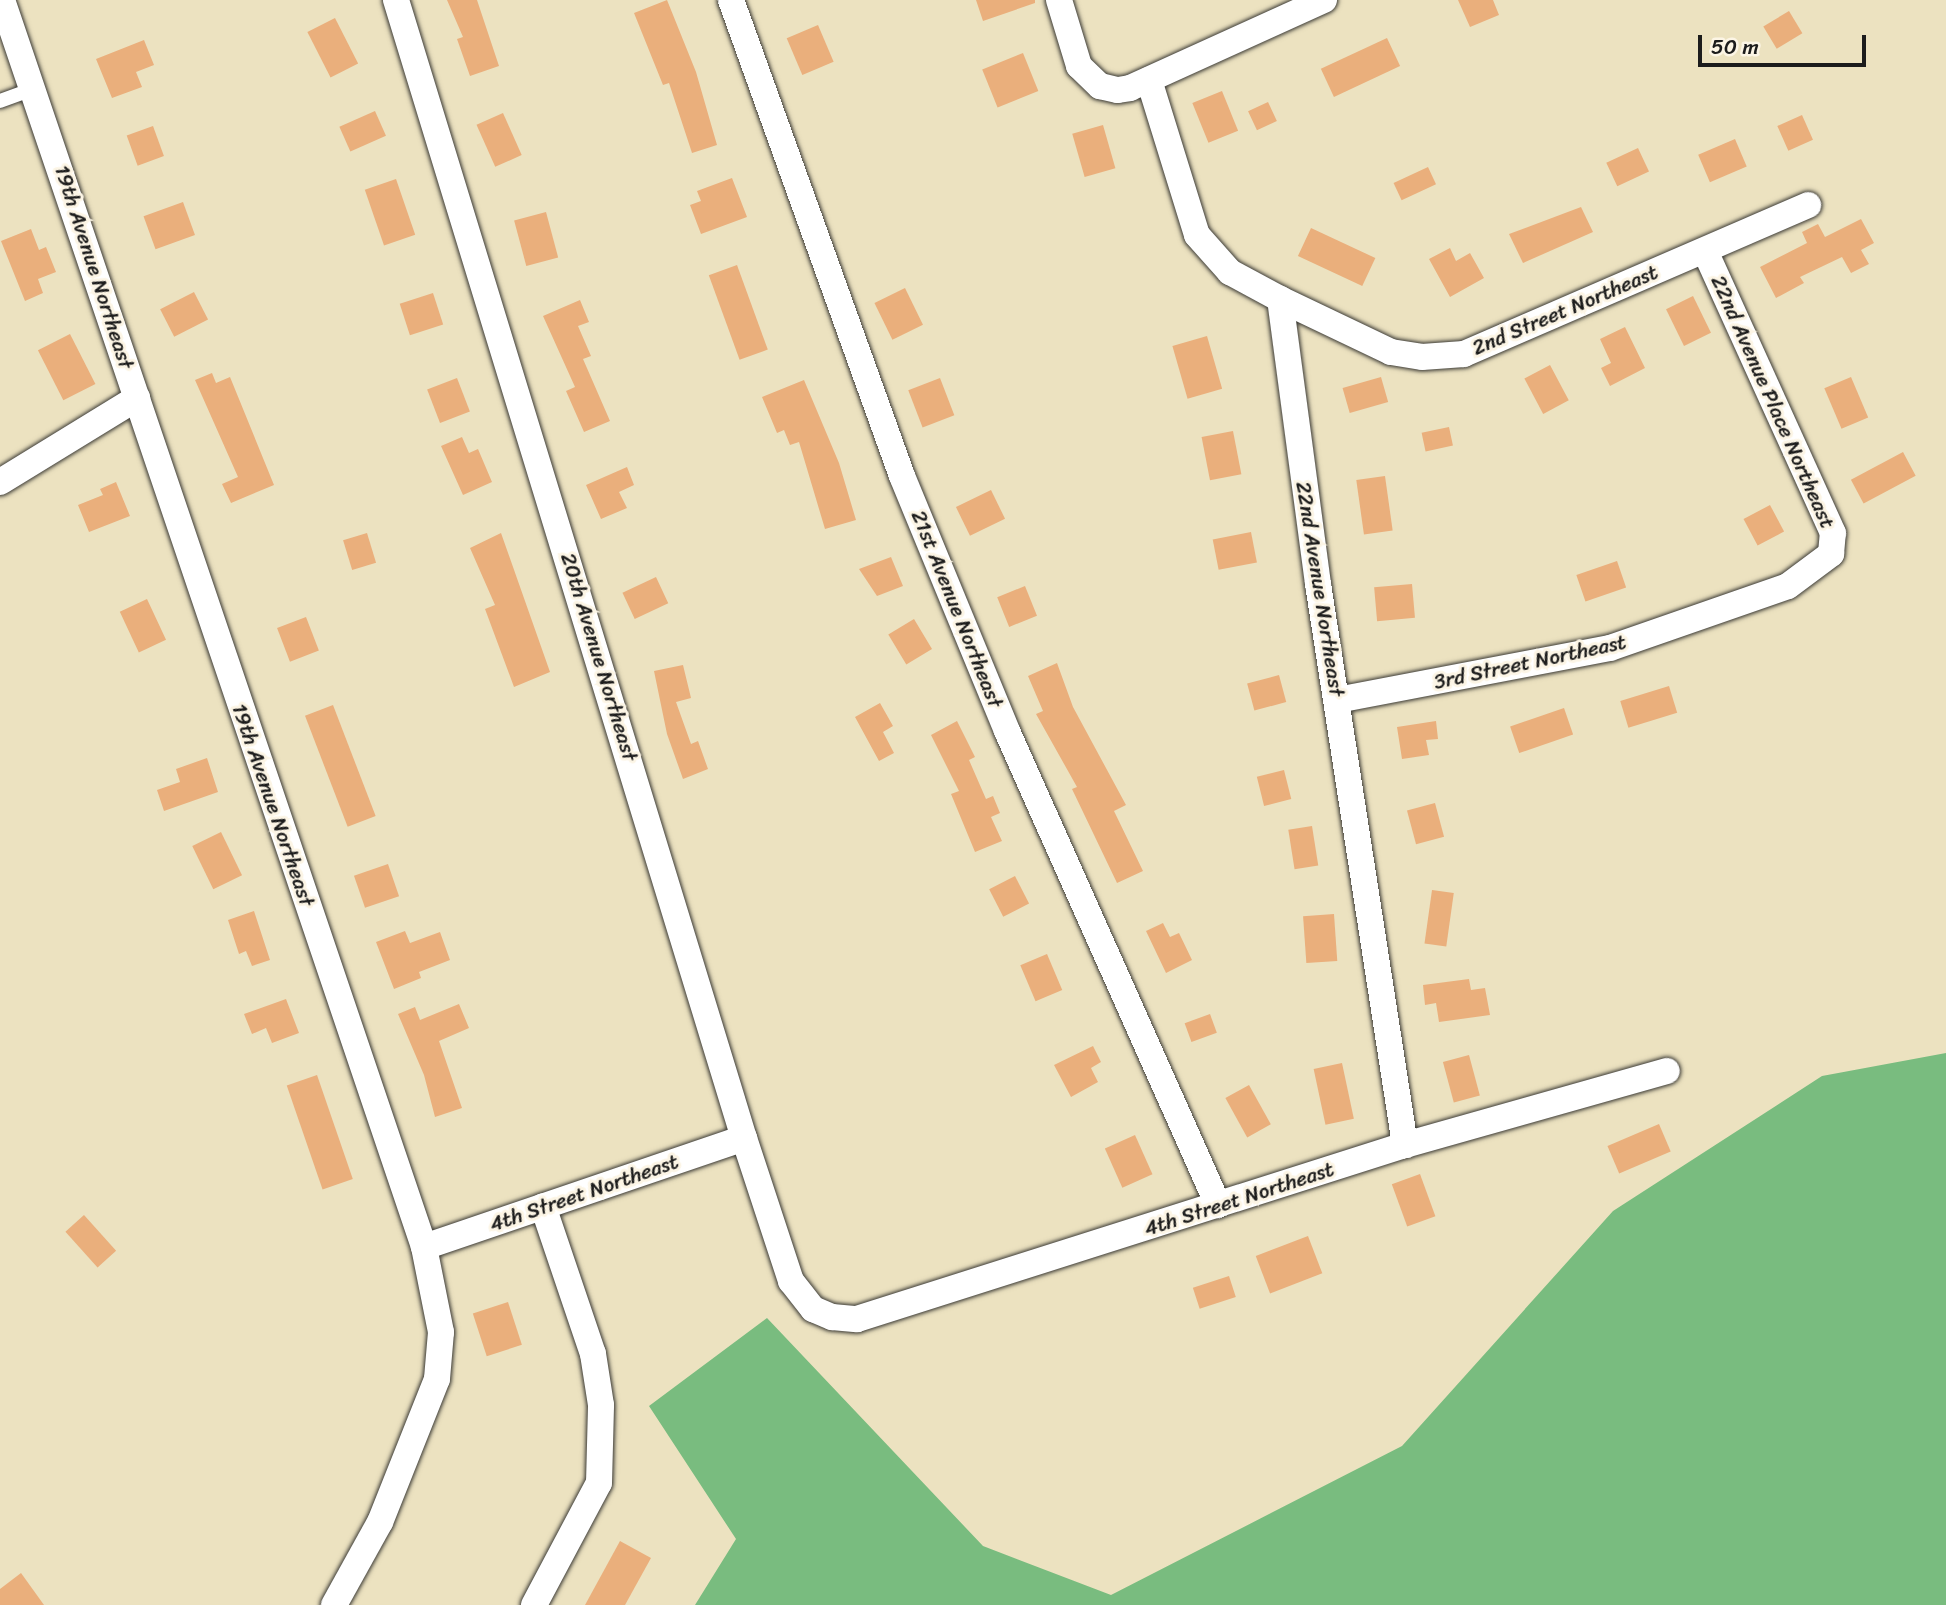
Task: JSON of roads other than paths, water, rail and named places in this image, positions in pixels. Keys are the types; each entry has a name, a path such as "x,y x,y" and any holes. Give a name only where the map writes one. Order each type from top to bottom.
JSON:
{"street":[{"name":"19th Avenue Northeast","path":"2,0 424,1247 440,1332 437,1379 380,1522 334,1605"},
{"name":"20th Avenue Northeast","path":"396,0 744,1138 791,1281 813,1309"},
{"name":"21st Avenue Northeast","path":"731,0 902,476 1012,743 1218,1205"},
{"path":"1059,0 1084,74 1100,86 1118,90 1149,80 1324,0"},
{"path":"1149,80 1197,235 1230,272 1280,299"},
{"name":"2nd Street Northeast","path":"1280,299 1391,352 1443,357 1483,347 1808,205"},
{"name":"22nd Avenue Place Northeast","path":"1705,251 1833,533 1831,555"},
{"name":"22nd Avenue Northeast","path":"1280,299 1337,700 1405,1145"},
{"path":"0,482 137,398"},
{"name":"3rd Street Northeast","path":"1337,700 1610,648 1788,586 1831,555"},
{"name":"4th Street Northeast","path":"813,1309 832,1317 857,1319 1405,1145 1667,1072"},
{"name":"4th Street Northeast","path":"424,1247 744,1138"},
{"path":"534,1605 599,1483 601,1405 593,1354 544,1206"}],"lane":[{"path":"0,102 33,89"}]}
